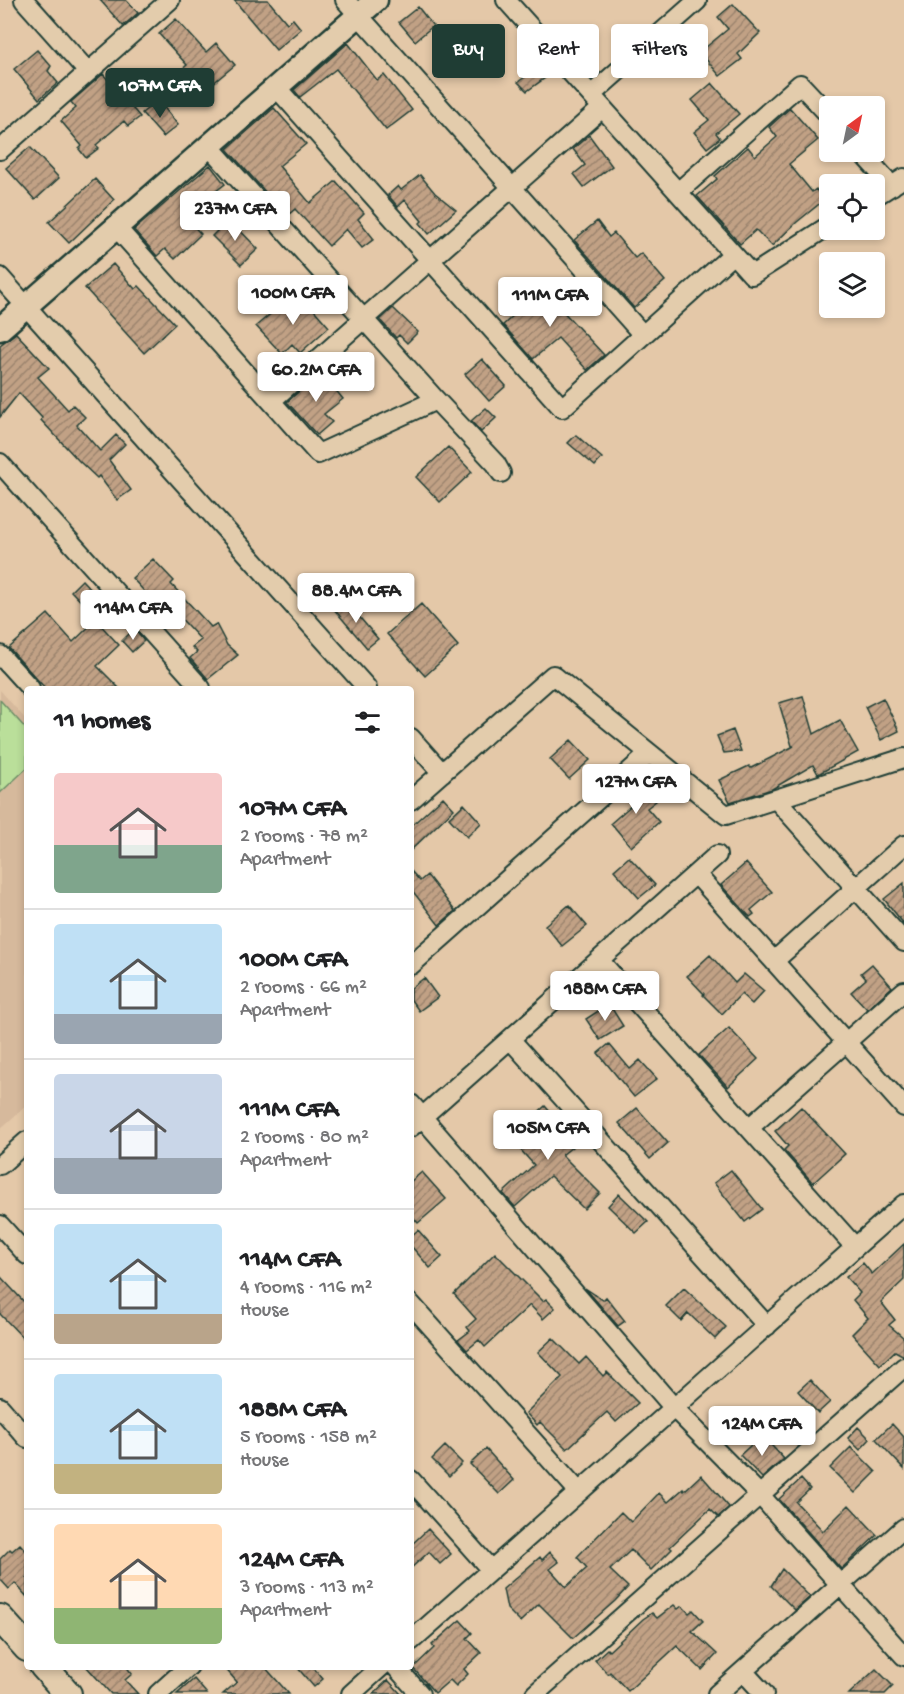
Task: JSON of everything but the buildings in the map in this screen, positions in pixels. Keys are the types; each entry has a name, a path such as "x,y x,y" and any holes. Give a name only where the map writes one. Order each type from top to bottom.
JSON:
{"main road":[{"path":"0,1618 24,1645"},
{"path":"47,1670 68,1694"}],"street":[{"path":"24,0 88,72"},
{"path":"0,150 170,0"},
{"path":"0,328 276,87 351,8 376,0"},
{"path":"506,0 752,275 819,232"},
{"path":"271,401 512,188 697,1"},
{"path":"351,8 643,335"},
{"path":"678,192 800,84 819,105"},
{"path":"276,87 562,408 733,254"},
{"path":"209,146 496,464 501,473"},
{"path":"873,162 898,182 885,190"},
{"path":"116,227 318,454 436,400"},
{"path":"0,277 365,686"},
{"path":"0,463 199,686"},
{"path":"0,655 28,686"},
{"path":"414,797 553,675 726,815 904,758"},
{"path":"414,741 442,773"},
{"path":"414,962 649,754"},
{"path":"776,799 904,942"},
{"path":"774,961 904,845"},
{"path":"717,855 510,1039 415,1116 674,1408 760,1494 904,1656"},
{"path":"696,874 904,1107"},
{"path":"599,960 855,1247"},
{"path":"749,1128 904,991"},
{"path":"510,1039 767,1326"},
{"path":"0,1165 24,1144"},
{"path":"414,1638 904,1204"},
{"path":"0,1225 24,1253"},
{"path":"414,1307 579,1492"},
{"path":"535,1694 904,1367"},
{"path":"0,1407 24,1434"},
{"path":"414,1483 491,1570"},
{"path":"717,1694 904,1528"},
{"path":"158,1694 185,1670"},
{"path":"351,1694 378,1670"},
{"path":"399,1670 420,1694"},
{"path":"743,1671 764,1694"}],"shaded area":[{"path":"0,690 24,718 24,1108 0,1129"}],"green space":[{"path":"0,700 24,727 24,771 0,793"}]}
